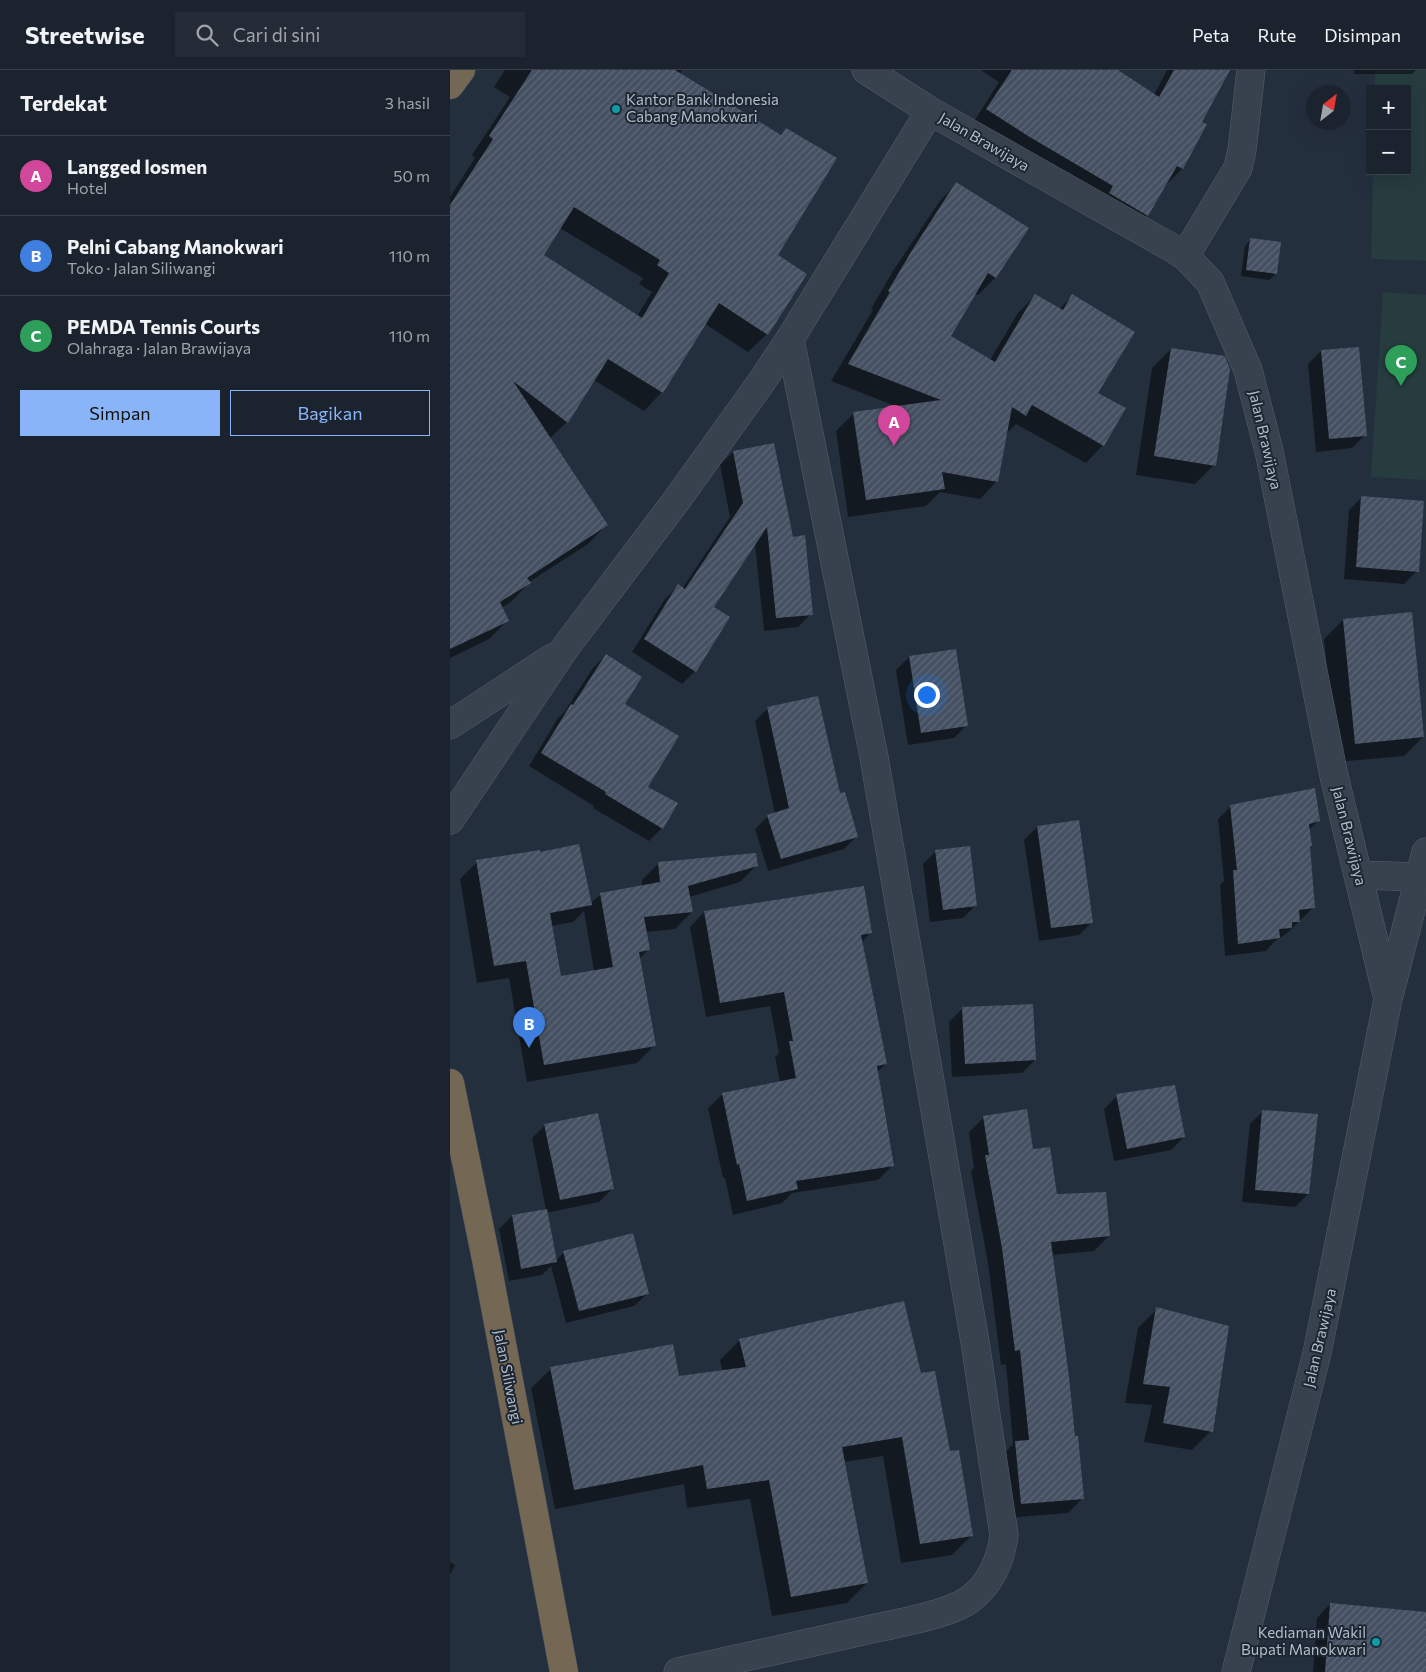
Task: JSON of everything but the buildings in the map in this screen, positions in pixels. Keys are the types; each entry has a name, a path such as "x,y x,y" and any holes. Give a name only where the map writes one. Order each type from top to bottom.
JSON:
{"highway":[{"path":"450,85 461,70"},
{"name":"Jalan Siliwangi","path":"452,1099 486,1259 564,1672"}],"street":[{"name":"Jalan Brawijaya","path":"866,70 930,111 1185,256 1210,282 1248,370 1269,451 1334,776 1388,1000"},
{"path":"1185,256 1238,168 1242,150 1251,70"},
{"path":"450,820 565,648 676,501 790,340 930,111"},
{"path":"678,1672 952,1609 978,1593 988,1580 1002,1549 1004,1535 976,1342 877,777 790,340"},
{"path":"450,725 565,648"},
{"name":"Jalan Brawijaya","path":"1236,1672 1324,1326 1388,1000 1423,864"},
{"path":"1359,875 1423,864"}],"green space":[{"path":"1375,70 1426,70 1426,261 1371,259 1373,175 1411,175 1411,85 1375,85"},
{"path":"1383,292 1426,295 1426,480 1371,477"}],"place":[{"name":"Kantor Bank Indonesia Cabang Manokwari","path":"616,109"},
{"name":"PEMDA Tennis Courts","path":"1401,386"},
{"name":"Langged losmen","path":"894,446"},
{"name":"Pelni Cabang Manokwari","path":"529,1048"},
{"name":"Kediaman Wakil Bupati Manokwari","path":"1376,1642"}]}
